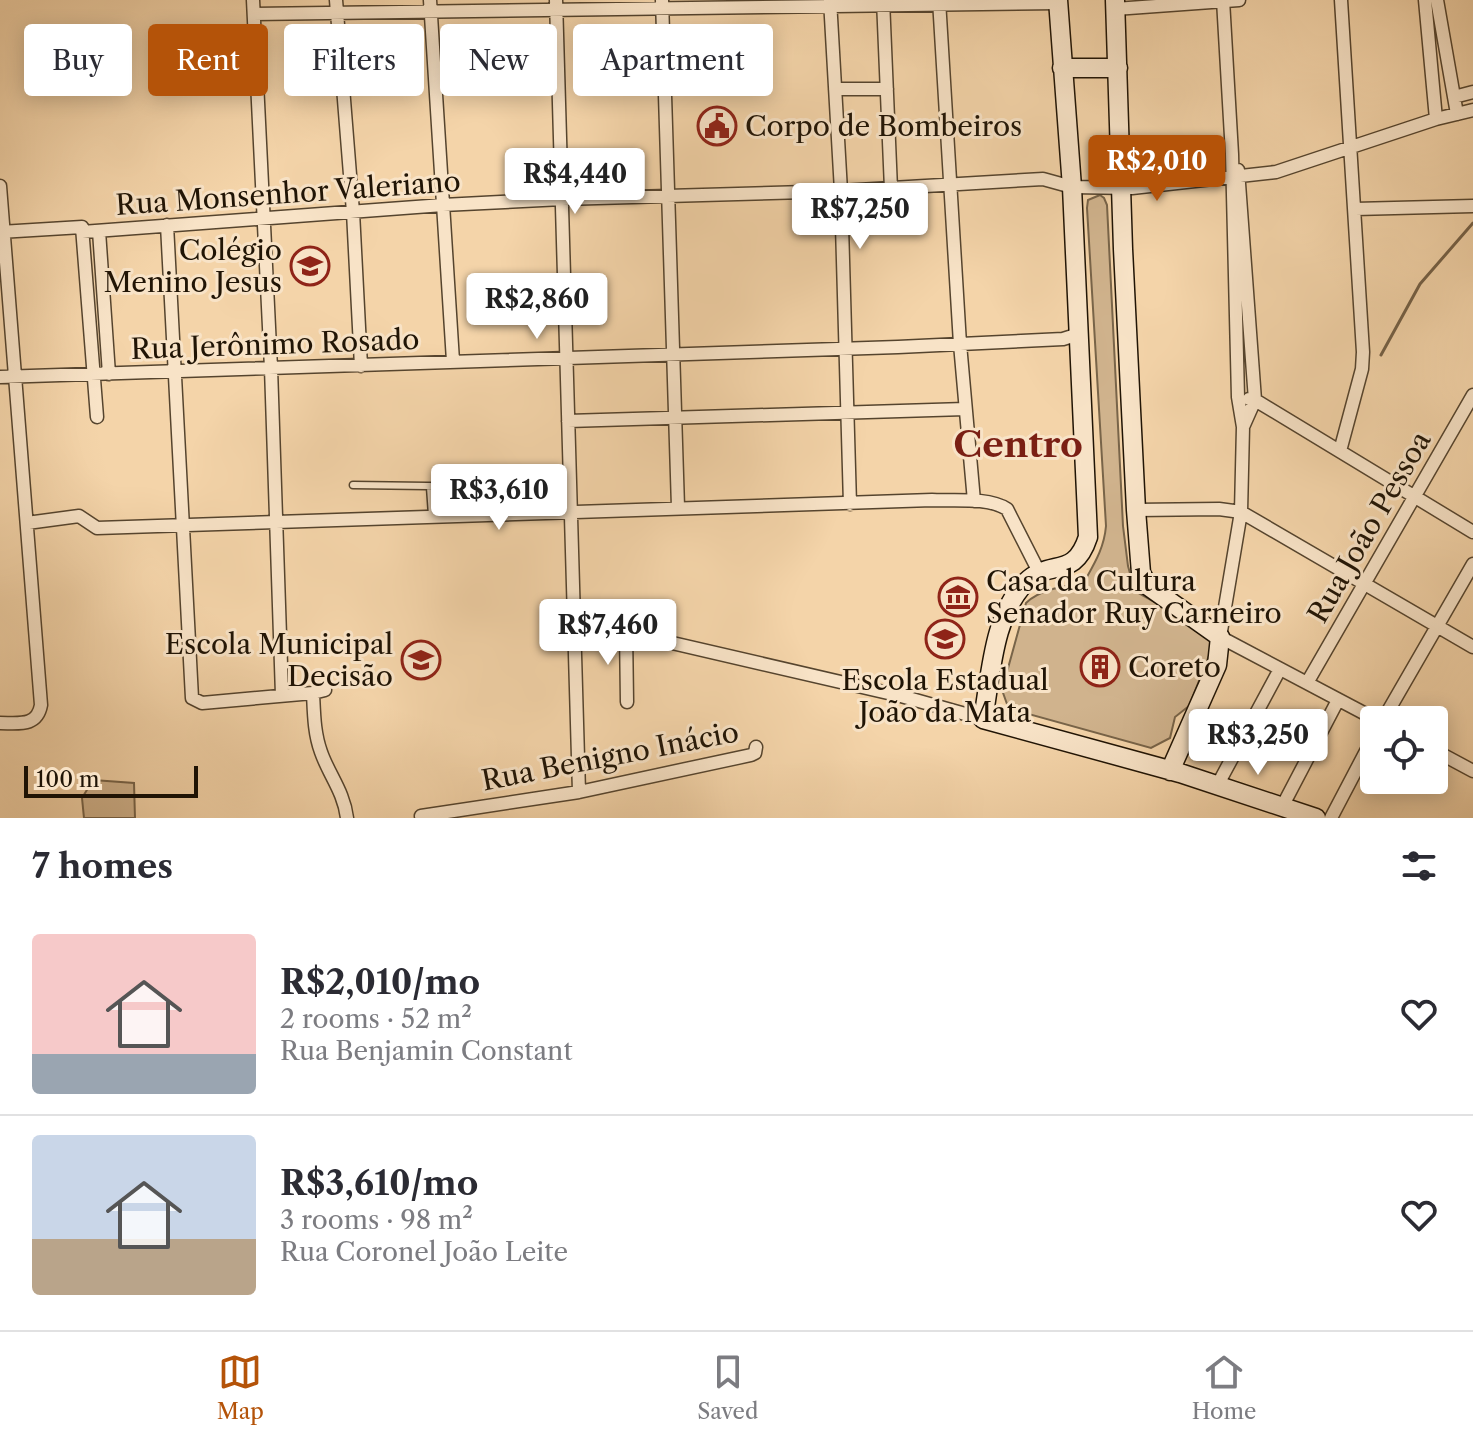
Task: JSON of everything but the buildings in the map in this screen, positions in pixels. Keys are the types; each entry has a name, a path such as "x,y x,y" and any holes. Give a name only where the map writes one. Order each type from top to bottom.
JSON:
{"main road":[{"path":"1058,2 1072,187 1088,537 1084,550 1074,562 1039,572 1020,589 1000,630 983,719 1170,771 1316,818"},
{"path":"1115,4 1123,249 1139,555 1148,586 1220,637 1217,665 1170,771"},
{"path":"1062,68 1118,68"}],"street":[{"path":"253,0 271,368 282,695"},
{"path":"1224,0 1232,154 1255,400 1243,427"},
{"path":"1115,4 1239,0"},
{"path":"1340,451 1362,369 1363,352 1341,0"},
{"path":"1425,0 1436,119"},
{"path":"1437,0 1457,114"},
{"path":"940,2 960,344 974,501"},
{"path":"254,14 336,6 1058,2"},
{"path":"830,3 841,191 850,504"},
{"path":"883,3 891,189"},
{"path":"662,4 678,507"},
{"path":"556,5 579,792"},
{"path":"336,6 353,212 361,366"},
{"path":"431,6 453,361"},
{"path":"835,89 887,89"},
{"path":"1454,97 1473,92"},
{"name":"Rua Monsenhor Valeriano","path":"2,232 99,231 443,205 891,189 1043,179 1072,187 1123,188 1290,169 1436,119 1473,110"},
{"path":"1236,177 1238,397 1243,427 1241,512 1220,637 1360,710"},
{"path":"0,186 41,710 30,722 0,723"},
{"path":"1355,209 1473,206"},
{"path":"167,225 192,698 202,703 319,692 317,741 343,796 347,818"},
{"path":"82,229 97,417"},
{"path":"99,231 109,374"},
{"name":"Rua Jerônimo Rosado","path":"0,377 960,344 1063,339 1079,334"},
{"name":"Rua João Pessoa","path":"1307,683 1473,395"},
{"path":"1238,397 1255,400 1473,532"},
{"path":"568,421 965,409"},
{"path":"27,523 79,516 97,528 678,507 974,501 1007,509 1039,572"},
{"path":"1136,510 1219,509 1241,512 1473,647"},
{"path":"1388,706 1473,564"},
{"path":"573,620 901,696 983,719"},
{"path":"626,631 627,702"},
{"path":"1217,786 1280,669"},
{"path":"1282,807 1338,700"},
{"name":"Rua Benigno Inácio","path":"421,816 579,792 751,755 756,747"},
{"path":"1448,758 1473,771"},
{"path":"1331,818 1360,763"}],"lane":[{"path":"353,485 501,487 505,491 507,514"},
{"path":"430,487 432,516"}],"shaded area":[{"path":"1100,195 1107,205 1123,526 1128,566 1135,591 1211,634 1210,653 1189,706 1175,717 1170,738 1151,748 1014,710 1007,704 1002,690 1026,603 1060,587 1083,584 1098,556 1105,534 1087,208 1088,200"},
{"path":"93,780 134,783 135,818 84,818 82,798"}],"waterway":[{"path":"1381,355 1420,284 1473,223"}],"place":[{"name":"Corpo de Bombeiros","path":"717,126"},
{"name":"Colégio Menino Jesus","path":"310,266"},
{"name":"Casa da Cultura Senador Ruy Carneiro","path":"958,597"},
{"name":"Escola Estadual João da Mata","path":"945,639"},
{"name":"Escola Municipal Decisão","path":"421,660"},
{"name":"Coreto","path":"1100,667"}],"district":[{"name":"Centro","path":"1018,444"}]}
